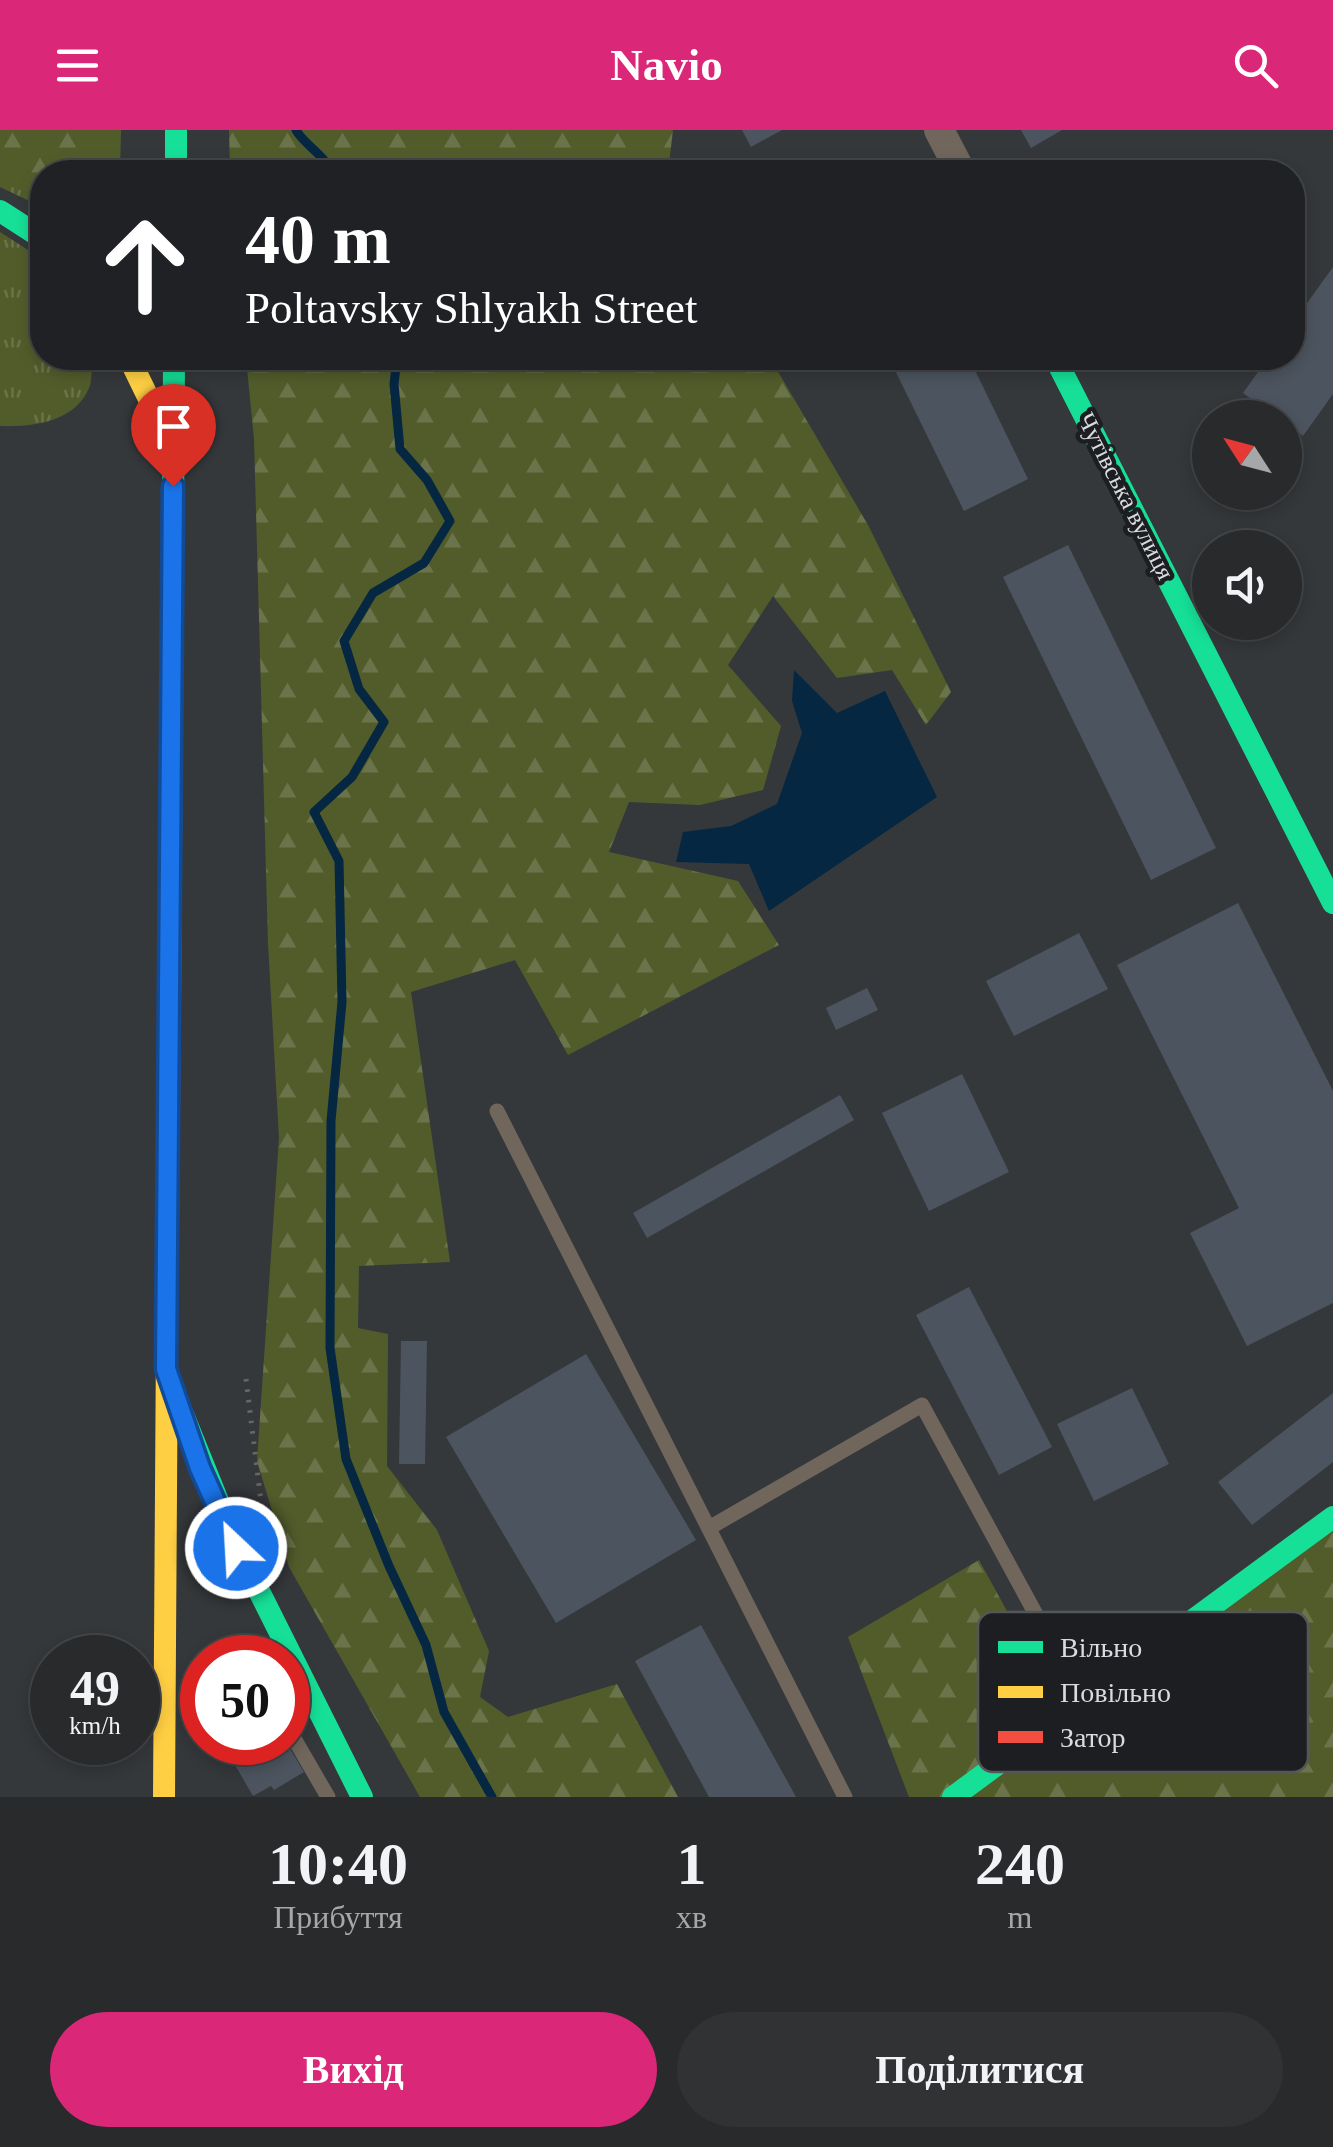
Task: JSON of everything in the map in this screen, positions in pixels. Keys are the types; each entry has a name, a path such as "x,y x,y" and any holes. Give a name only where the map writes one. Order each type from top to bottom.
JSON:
{"main road":[{"path":"176,130 176,160"},
{"path":"0,210 30,230"},
{"path":"136,370 173,448"},
{"path":"164,1797 174,370"},
{"name":"Чутівська вулиця","path":"1061,370 1331,895"},
{"path":"166,1369 200,1468 277,1635"},
{"path":"1205,1612 1333,1518"},
{"path":"310,1699 362,1797"},
{"path":"953,1797 987,1772"}],"street":[{"path":"939,130 955,160"}],"lane":[{"path":"497,1111 845,1797"},
{"path":"709,1528 922,1405 1035,1612"},
{"path":"309,1765 328,1797"}],"green space":[{"path":"0,130 121,130 120,160 30,160 30,201 0,187"},
{"path":"0,130 114,130 112,160 30,160 30,174 0,165"},
{"path":"229,130 673,130 669,160 230,160"},
{"path":"0,232 30,251 30,370 92,370 88,390 72,410 37,424 0,426"},
{"path":"247,370 777,370 868,525 951,692 926,725 892,670 837,678 773,596 728,665 781,726 763,790 700,805 629,802 609,852 738,881 779,945 568,1055 515,960 411,992 450,1262 359,1266 358,1328 388,1334 387,1466 437,1530 489,1651 480,1697 508,1717 617,1684 678,1797 420,1797 289,1567 257,1461 279,1138 268,943 254,439"},
{"path":"1333,1514 1333,1797 909,1797 848,1637 979,1560 1007,1612 978,1612 978,1772 1308,1772 1308,1612 1205,1612"}],"water":[{"path":"794,670 837,713 885,691 937,797 769,911 749,864 676,862 683,832 731,826 777,804 802,733 792,701"}],"building":[{"path":"742,130 782,130 751,147"},
{"path":"1021,130 1062,130 1031,148"},
{"path":"1333,267 1333,394 1303,436 1302,400 1253,400 1243,393 1259,370 1305,370 1305,306"},
{"path":"895,370 975,370 1028,479 964,511"},
{"path":"1068,545 1216,848 1151,880 1003,577"},
{"path":"1238,903 1333,1091 1333,1303 1247,1346 1190,1233 1239,1208 1117,965"},
{"path":"1079,933 1108,989 1014,1036 986,981"},
{"path":"867,988 878,1010 836,1030 826,1008"},
{"path":"962,1074 1009,1172 929,1211 882,1113"},
{"path":"840,1095 854,1120 647,1238 633,1213"},
{"path":"969,1287 1052,1447 999,1475 916,1315"},
{"path":"401,1341 427,1341 425,1464 399,1464"},
{"path":"586,1354 696,1540 556,1623 446,1437"},
{"path":"1132,1388 1169,1464 1094,1501 1057,1424"},
{"path":"1333,1393 1333,1462 1252,1525 1218,1482"},
{"path":"701,1625 796,1797 709,1797 635,1661"},
{"path":"235,1765 300,1765 304,1772 274,1790 271,1786 253,1796"}],"waterway":[{"path":"296,130 323,160"},
{"path":"396,370 400,449 427,480 450,521 424,563 373,593 344,641 359,689 384,722 352,777 314,812 339,861 342,1002 331,1121 330,1348 346,1459 426,1645 444,1712 492,1797"}],"traffic: fast":[{"path":"176,130 176,160"},
{"path":"0,211 30,230"},
{"path":"172,695 174,370"},
{"path":"1061,370 1333,903"},
{"path":"171,1385 235,1543 362,1797"},
{"path":"1204,1612 1333,1517"},
{"path":"953,1797 987,1772"}],"traffic: slow":[{"path":"135,370 169,440"},
{"path":"170,1003 172,695"},
{"path":"164,1797 167,1339"}],"traffic: jam":[{"path":"167,1339 170,1003"}],"route":[{"path":"173,486 166,1369 200,1468 236,1548"}]}
